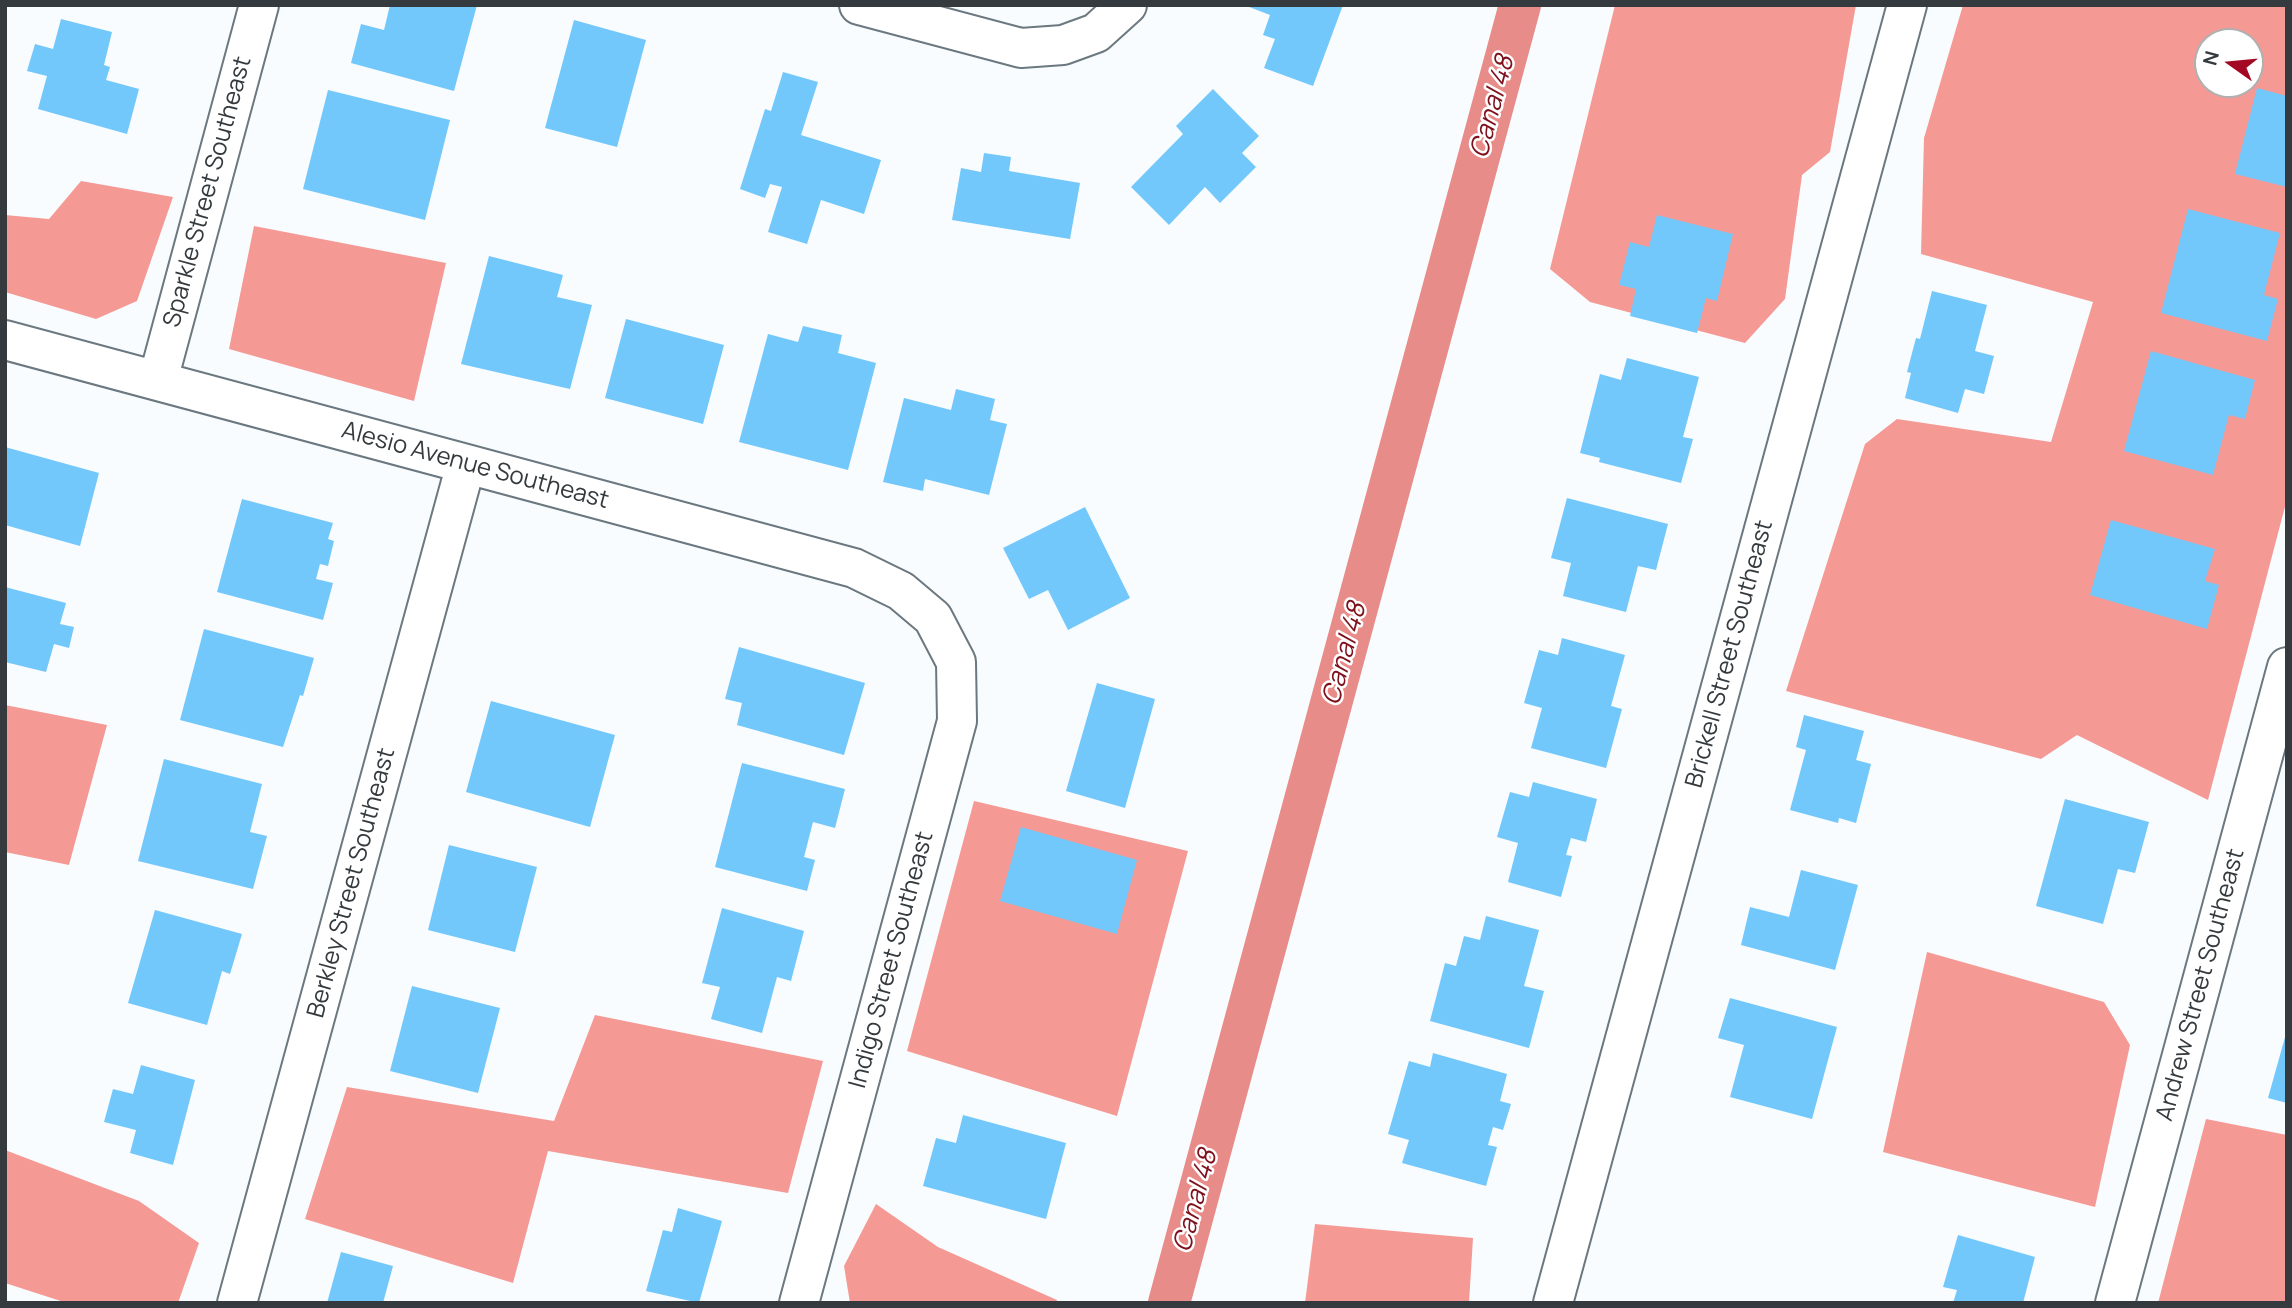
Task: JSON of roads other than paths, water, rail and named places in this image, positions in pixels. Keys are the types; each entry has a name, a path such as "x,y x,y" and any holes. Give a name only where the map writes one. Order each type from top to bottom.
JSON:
{"street":[{"name":"Sparkle Street Southeast","path":"158,380 259,5"},
{"path":"859,5 1021,48 1063,46 1096,33 1126,5"},
{"name":"Brickell Street Southeast","path":"1553,1303 1907,5"},
{"name":"Alesio Avenue Southeast","path":"5,340 854,568 901,591 933,618"},
{"name":"Berkley Street Southeast","path":"237,1303 466,464"},
{"name":"Indigo Street Southeast","path":"799,1303 957,721 956,662 933,618"},
{"name":"Andrew Street Southeast","path":"2115,1303 2287,667"}],"waterway":[{"name":"Canal 48","path":"1169,1303 1520,5"}]}
